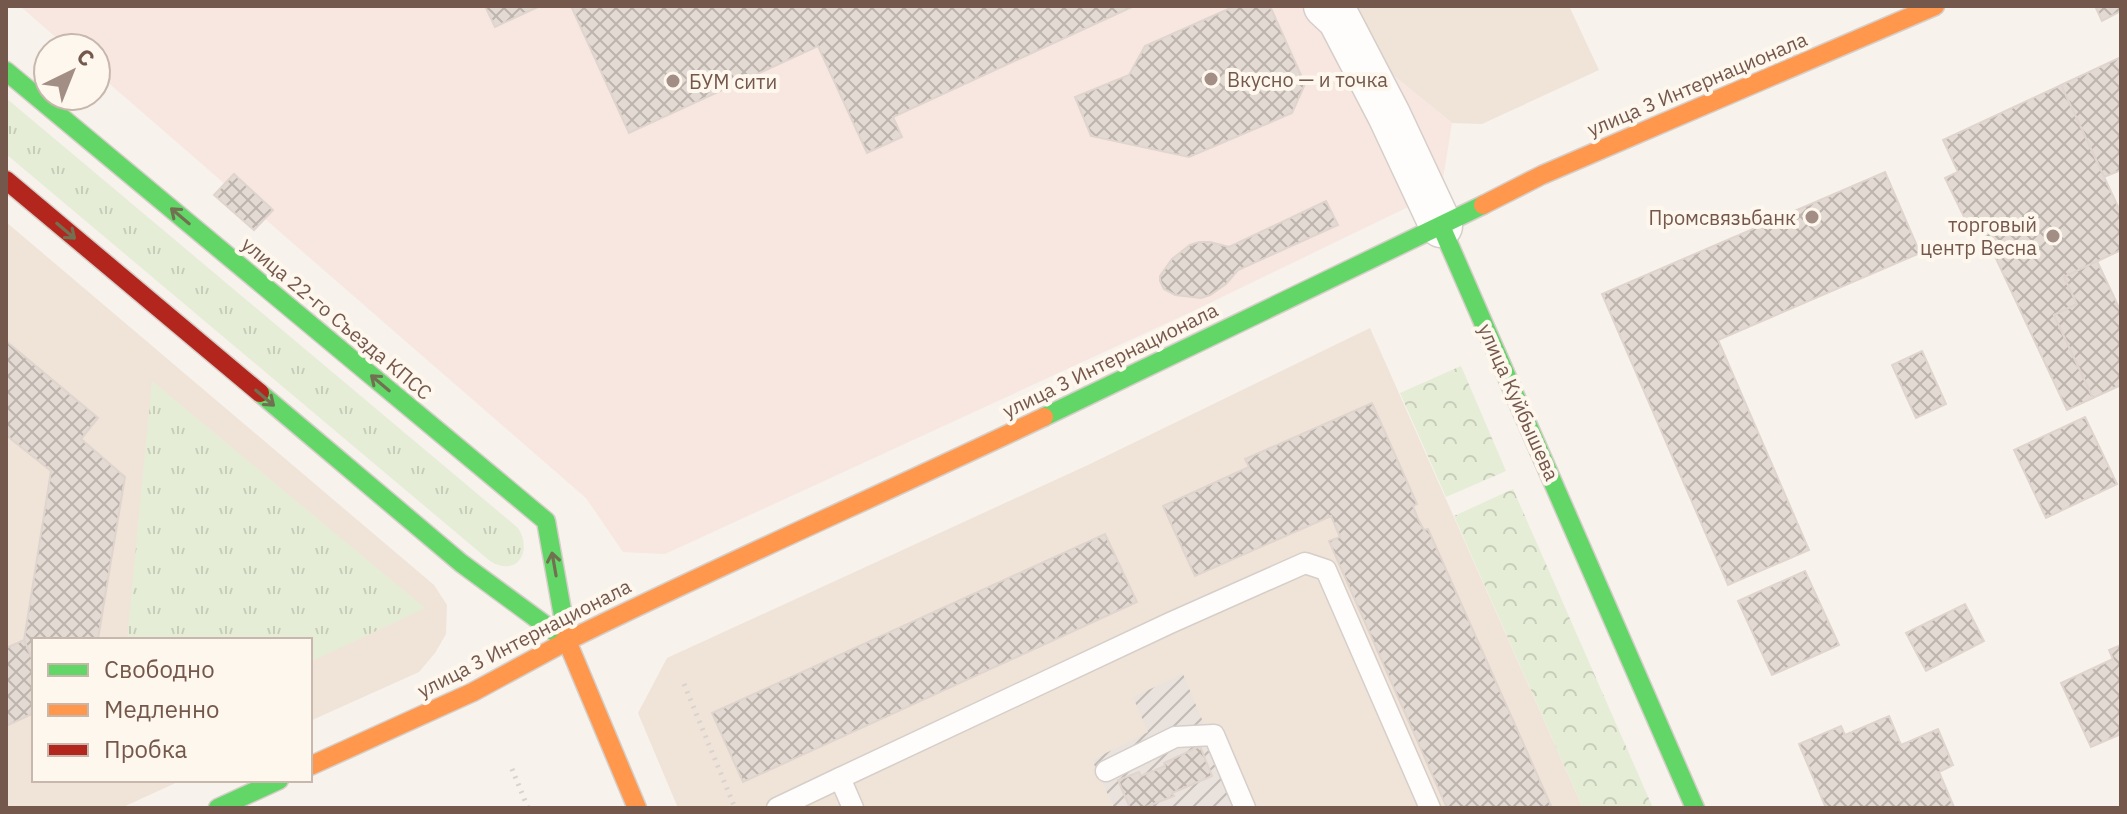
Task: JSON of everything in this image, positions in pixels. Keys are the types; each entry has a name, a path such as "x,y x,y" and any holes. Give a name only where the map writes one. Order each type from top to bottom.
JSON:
{"main road":[{"name":"улица 3 Интернационала","path":"312,765 473,692 678,586 924,474 1542,175 1935,6"},
{"name":"улица 22-го Съезда КПСС","path":"6,71 546,521 567,641 637,808"},
{"path":"6,180 461,563 567,641"},
{"name":"улица Куйбышева","path":"1441,226 1695,808"},
{"path":"218,808 275,782"}],"street":[{"name":"улица Куйбышева","path":"1325,6 1339,19 1389,115 1441,226"}],"lane":[{"path":"777,808 1305,563 1326,570 1430,808"},
{"path":"1106,771 1175,737 1214,735 1245,808"},
{"path":"840,778 853,808"}],"path":[{"path":"684,684 735,808"},
{"path":"512,769 528,808"}],"shaded area":[{"path":"20,6 1315,6 1320,16 1452,123 1441,191 1189,313 665,554 623,552 586,498 112,86 112,32 50,32"},
{"path":"1315,6 1569,6 1599,70 1482,124 1452,123 1320,16"},
{"path":"6,222 434,585 447,605 446,634 419,672 312,720 312,638 32,638 32,782 178,782 121,808 6,808"},
{"path":"1370,328 1583,808 1239,808 1149,732 1092,760 1114,808 678,808 638,713 667,658 1088,465"},
{"path":"1183,674 1239,808 1114,808 1092,760 1148,732 1133,697"}],"green space":[{"path":"6,98 518,528 524,545 520,560 508,566 490,561 6,154"},
{"path":"1461,366 1506,471 1446,497 1400,393"},
{"path":"152,381 425,608 312,661 312,638 127,638"},
{"path":"1513,489 1653,808 1583,808 1454,516"}],"building":[{"path":"485,6 540,6 495,27"},
{"name":"БУМ сити","path":"571,6 1134,6 893,117 902,137 867,153 818,46 629,133"},
{"name":"Вкусно — и точка","path":"1235,6 1270,6 1305,84 1292,113 1189,157 1091,136 1075,97 1129,75 1145,46"},
{"path":"2095,6 2121,6 2121,11 2102,21"},
{"path":"2121,57 2121,170 2104,177 2061,85"},
{"name":"торговый центр Весна","path":"2061,85 2121,213 2121,250 2064,277 2077,304 2054,315 2093,398 2067,410 1977,218 1967,223 1945,178 1958,172 1943,140"},
{"path":"1885,172 1920,253 1718,340 1809,550 1728,585 1602,294"},
{"path":"234,174 273,210 254,230 214,195"},
{"path":"1326,201 1338,225 1238,270 1226,284 1210,295 1201,298 1175,295 1164,289 1160,276 1172,259 1190,245 1210,242 1229,247"},
{"path":"2097,261 2121,312 2121,385 2093,398 2054,315 2077,304 2064,277"},
{"path":"6,341 98,418 81,439 125,477 98,638 32,638 32,658 24,640 51,471 6,435"},
{"path":"1922,351 1946,404 1916,418 1892,365"},
{"path":"1372,403 1417,504 1413,506 1418,519 1424,530 1428,529 1552,808 1447,808 1329,541 1340,537 1331,516 1195,576 1163,506 1249,467 1245,459"},
{"path":"2085,417 2117,484 2046,518 2014,450"},
{"path":"1105,534 1137,602 743,782 712,713"},
{"path":"1805,571 1839,645 1772,675 1738,601"},
{"path":"1965,604 1984,641 1926,671 1906,633"},
{"path":"24,640 32,658 32,714 6,726 6,648"},
{"path":"2121,645 2121,734 2091,747 2061,683 2113,659 2109,650"},
{"path":"1889,716 1901,745 1938,729 1953,765 1939,772 1954,807 1826,808 1799,744 1841,726 1845,735"},
{"path":"1200,746 1212,776 1172,793 1174,796 1143,808 1130,808 1118,780 1139,772 1141,776"}],"traffic: fast":[{"path":"6,71 546,521 565,627"},
{"path":"1044,417 1483,205"},
{"path":"1441,226 1695,808"},
{"path":"260,393 461,563 567,641"},
{"path":"218,808 275,782"}],"traffic: slow":[{"path":"1483,205 1542,175 1935,6"},
{"path":"567,641 1044,417"},
{"path":"565,627 567,641 637,808"},
{"path":"312,765 473,692 567,641"}],"traffic: jam":[{"path":"6,180 260,393"}],"place":[{"name":"Вкусно — и точка","path":"1211,79"},
{"name":"БУМ сити","path":"673,81"},
{"name":"Промсвязьбанк","path":"1812,217"},
{"name":"торговый центр Весна","path":"2053,236"}]}
